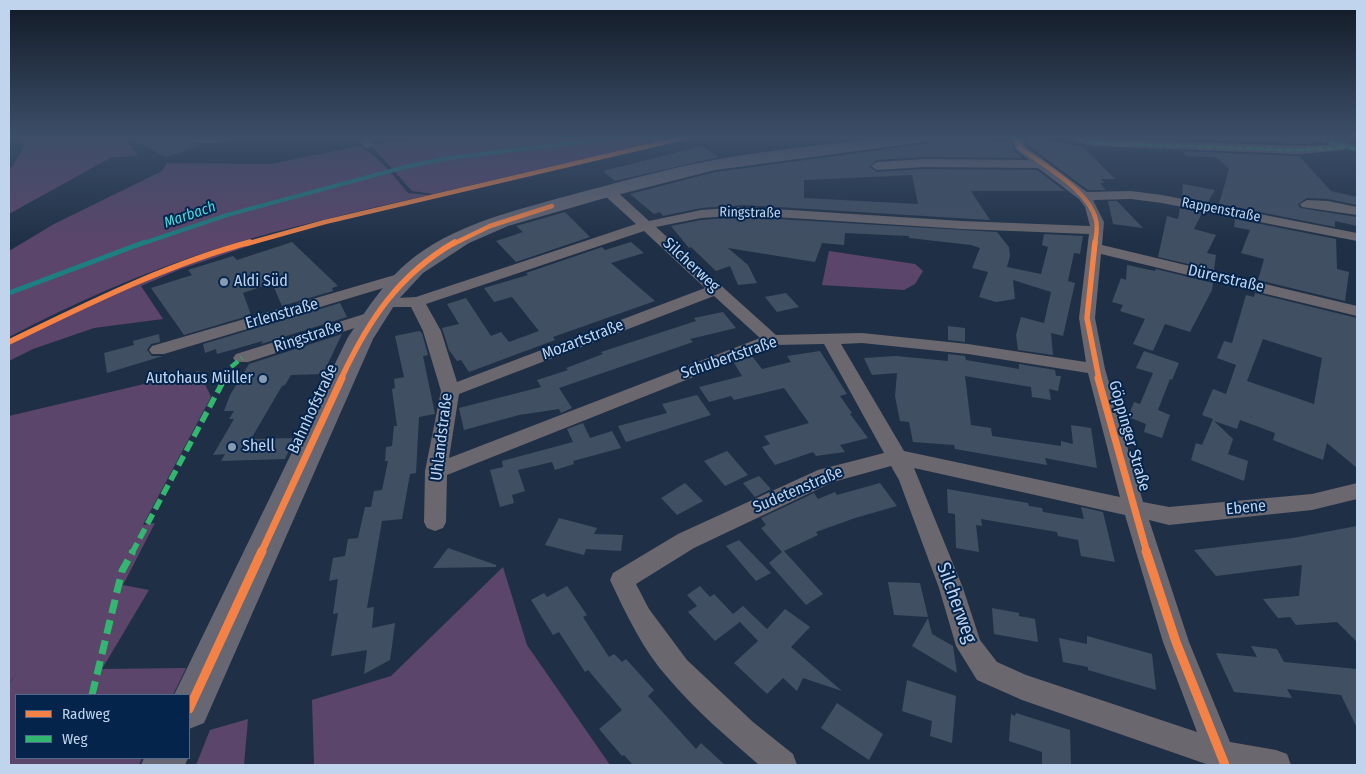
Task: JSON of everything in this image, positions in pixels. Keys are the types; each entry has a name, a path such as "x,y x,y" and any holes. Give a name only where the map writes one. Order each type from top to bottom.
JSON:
{"main road":[{"name":"Bahnhofstraße","path":"190,707 360,339 379,309 405,277 424,261 466,235 532,212 682,173"}],"street":[{"name":"Göppinger Straße","path":"1054,173 1084,196 1092,207 1096,239 1087,318 1096,369 1136,508 1145,548 1176,642 1223,760"},
{"name":"Silcherweg","path":"608,191 772,340"},
{"name":"Rappenstraße","path":"1084,196 1131,195 1162,198 1357,237"},
{"path":"1307,204 1328,205 1357,211"},
{"name":"Ringstraße","path":"417,302 648,226 701,214 744,212 962,225 1096,239"},
{"name":"Dürerstraße","path":"1096,239 1357,311"},
{"name":"Erlenstraße","path":"158,350 405,277"},
{"name":"Mozartstraße","path":"450,391 717,290"},
{"path":"379,309 417,302"},
{"name":"Uhlandstraße","path":"417,302 432,331 450,391 436,471 435,522"},
{"name":"Ringstraße","path":"242,358 379,309"},
{"name":"Silcherweg","path":"829,338 910,480 951,588 969,646 987,671 1022,687 1223,760 1276,765"},
{"name":"Schubertstraße","path":"436,471 772,340 862,338 957,348 1096,369"},
{"name":"Sudetenstraße","path":"622,580 686,541 826,476 896,457 1136,508"},
{"name":"Ebene","path":"1136,508 1169,516 1312,502 1357,491"},
{"path":"622,580 640,616 677,669 742,732 782,765"}],"shaded area":[{"path":"9,173 83,173 9,214"},
{"path":"158,173 392,173 408,193 429,195 297,226 192,257 112,288 9,337 9,251 54,224"},
{"path":"396,173 523,173 433,194 412,191"},
{"path":"302,228 181,269 141,286 163,319 94,328 33,349 9,361 9,345 55,321 180,266"},
{"path":"829,251 915,264 923,271 915,284 904,290 822,285"},
{"path":"199,371 211,397 143,525 155,523 123,585 149,590 102,669 186,668 173,694 15,694 15,759 142,759 139,765 9,765 9,684 17,673 9,683 9,416"},
{"path":"503,567 527,645 610,765 314,765 312,700 391,676"},
{"path":"248,719 244,765 196,765 210,730"}],"building":[{"path":"606,173 649,173 615,181"},
{"path":"711,173 1041,173 1065,191 971,191 990,220 744,205 701,208 663,216 660,212 654,214 630,194","holes":["912,175 918,204 804,198 804,180"]},
{"path":"1065,173 1109,173 1115,179 1101,179 1104,183 1100,183 1106,190 1088,190"},
{"path":"1228,173 1315,173 1331,191 1357,197 1357,205 1328,199 1307,198 1298,204 1300,208 1357,217 1357,226 1335,221 1335,227 1219,204"},
{"path":"1183,184 1215,190 1208,202 1182,197"},
{"path":"1108,201 1117,201 1143,228 1113,224"},
{"path":"1180,208 1202,213 1194,229 1216,235 1207,253 1216,255 1214,270 1158,257 1167,216 1178,219"},
{"path":"565,212 590,237 516,262 496,241 523,232 516,226"},
{"path":"744,217 997,232 1009,247 1010,256 1007,267 1041,274 1048,247 1042,245 1044,234 1083,236 1080,254 1074,253 1068,281 1075,283 1063,336 1051,333 1053,355 1018,350 1016,335 1021,317 1044,323 1051,292 1013,280 1015,299 996,302 979,297 988,272 972,268 980,248 971,245 909,238 909,236 845,233 844,245 822,243 815,262 728,248 748,265 757,283 738,285 730,266 716,271 691,247 689,248 671,226 701,220"},
{"path":"1235,219 1336,239 1337,269 1349,272 1345,301 1258,280 1264,259 1241,253 1250,230 1234,227"},
{"path":"292,242 338,286 332,288 333,291 282,306 272,283 243,293 251,315 184,335 151,288 192,275 188,270 233,256 237,260"},
{"path":"631,242 644,253 611,263 655,301 553,337 555,340 469,372 461,360 457,361 449,350 442,328 459,324 447,304 466,298 491,336 501,332 509,342 539,331 512,297 494,302 484,288 528,275 526,273 602,247 605,250"},
{"path":"1127,265 1155,271 1156,269 1213,283 1212,290 1190,332 1165,324 1153,351 1133,344 1145,319 1120,311 1123,305 1112,302 1121,278 1126,280"},
{"path":"786,293 799,307 777,312 765,297"},
{"path":"1255,293 1357,318 1357,468 1327,443 1323,460 1273,440 1275,433 1240,420 1237,429 1214,421 1233,439 1228,454 1248,461 1244,481 1191,460 1196,443 1202,445 1213,419 1202,415 1213,389 1226,394 1236,365 1217,358 1224,341 1232,343 1246,295 1254,297","holes":["1263,339 1322,358 1314,404 1247,381"]},
{"path":"340,303 347,317 261,344 263,341 217,354 216,349 205,353 203,344"},
{"path":"723,312 736,328 690,339 693,342 559,388 572,408 561,413 559,409 519,415 464,430 459,408 541,387 537,380 568,370 566,368 603,354 601,352 696,321 694,318"},
{"path":"948,326 965,328 965,342 948,340"},
{"path":"419,331 422,333 428,355 423,356 435,414 419,417 416,473 410,474 402,519 382,521 367,608 374,607 372,628 395,623 390,660 364,674 367,650 331,656 338,613 333,614 338,579 329,581 333,558 345,556 348,539 358,538 365,507 371,507 374,491 382,490 388,461 385,461 386,447 392,446 394,426 397,426 392,389 395,388 394,379 404,377 395,336"},
{"path":"159,334 160,342 151,344 147,350 152,356 163,356 107,373 104,353 134,345 133,341"},
{"name":"Autohaus Müller","path":"342,334 323,374 291,375 285,385 282,386 251,439 295,438 285,459 221,461 225,454 213,455 234,419 229,419 234,411 224,411 230,395 249,364"},
{"path":"820,351 847,394 840,396 852,413 850,414 868,438 840,445 845,452 816,456 813,452 775,465 762,447 770,444 764,436 809,423 784,388 734,400 731,396 709,402 699,387 742,376 734,363 752,356 762,369 791,362 787,356"},
{"path":"1144,351 1179,363 1172,380 1170,379 1158,410 1170,415 1162,438 1144,432 1146,424 1128,417 1134,402 1140,404 1153,373 1136,368"},
{"path":"948,354 965,356 966,360 1019,369 1019,364 1055,370 1056,376 1061,376 1058,391 1049,389 1051,400 1032,397 1031,387 965,376 971,425 991,428 992,436 1061,446 1061,441 1073,444 1071,425 1091,428 1097,468 1045,458 1047,465 955,449 954,445 913,442 909,422 900,421 895,396 897,373 872,375 864,358 896,356 948,361"},
{"path":"697,395 711,415 626,442 618,426 667,413 662,404"},
{"path":"583,423 590,438 612,431 621,448 573,461 574,464 555,470 552,462 518,470 525,491 512,495 514,503 500,507 490,470 503,467 502,461 573,442 567,429"},
{"path":"727,451 748,475 725,486 704,461"},
{"path":"759,476 771,489 755,497 743,483"},
{"path":"685,483 703,501 677,515 661,498"},
{"path":"880,483 897,506 816,532 818,535 784,551 823,594 806,605 769,563 782,552 761,528 766,525 761,518 814,493 818,499 835,492 837,495"},
{"path":"947,489 1028,503 1029,506 1042,508 1043,512 1084,519 1081,507 1103,512 1115,562 1081,556 1078,540 1058,536 1057,532 981,519 982,526 976,525 979,552 956,548 955,514 948,513"},
{"path":"559,518 597,528 594,534 623,535 621,551 586,549 584,555 545,545"},
{"path":"1357,526 1357,642 1337,622 1296,625 1290,617 1278,618 1263,599 1299,596 1302,565 1216,576 1194,550 1293,538"},
{"path":"739,540 771,573 756,581 726,546"},
{"path":"448,548 496,565 496,567 433,568"},
{"path":"888,582 920,583 928,617 894,615"},
{"path":"567,586 587,615 583,617 609,657 614,654 622,662 626,659 654,690 648,696 696,749 701,743 725,765 633,765 624,755 622,756 599,729 622,710 588,670 585,672 559,632 553,635 531,600 544,593 547,597"},
{"path":"700,586 710,597 714,594 733,614 743,606 767,629 785,609 810,627 791,647 842,691 803,678 797,691 783,678 767,694 734,663 758,641 740,622 715,641 688,612 697,606 687,595"},
{"path":"992,608 1019,613 1019,616 1035,619 1038,642 994,634"},
{"path":"928,618 932,634 953,646 957,673 912,646"},
{"path":"1087,636 1152,654 1156,690 1088,670 1088,667 1063,662 1059,638 1087,644"},
{"path":"1251,646 1277,649 1284,662 1357,669 1357,728 1341,695 1287,689 1292,698 1234,692 1216,653 1257,657"},
{"path":"907,680 956,696 952,743 930,736 932,721 902,711"},
{"path":"837,703 883,734 869,760 821,728"},
{"path":"1016,713 1070,730 1071,765 1042,765 1042,752 1009,741 1011,714 1015,716"}],"waterway":[{"name":"Marbach","path":"141,244 227,215 382,173"},
{"name":"Marbach","path":"9,293 145,242"}],"marked path":[{"path":"92,694 122,571 231,367 242,358"}],"cycle path":[{"path":"9,342 125,286 188,261 325,222 533,173"},
{"path":"1053,173 1084,196 1092,207 1097,222 1087,318 1096,369 1145,548 1176,642 1225,765"},
{"path":"190,707 360,339 379,310 418,267 440,251 464,237 490,226 552,206"}],"place":[{"name":"Aldi Süd","path":"224,282"},
{"name":"Autohaus Müller","path":"263,379"},
{"name":"Shell","path":"232,447"}]}
